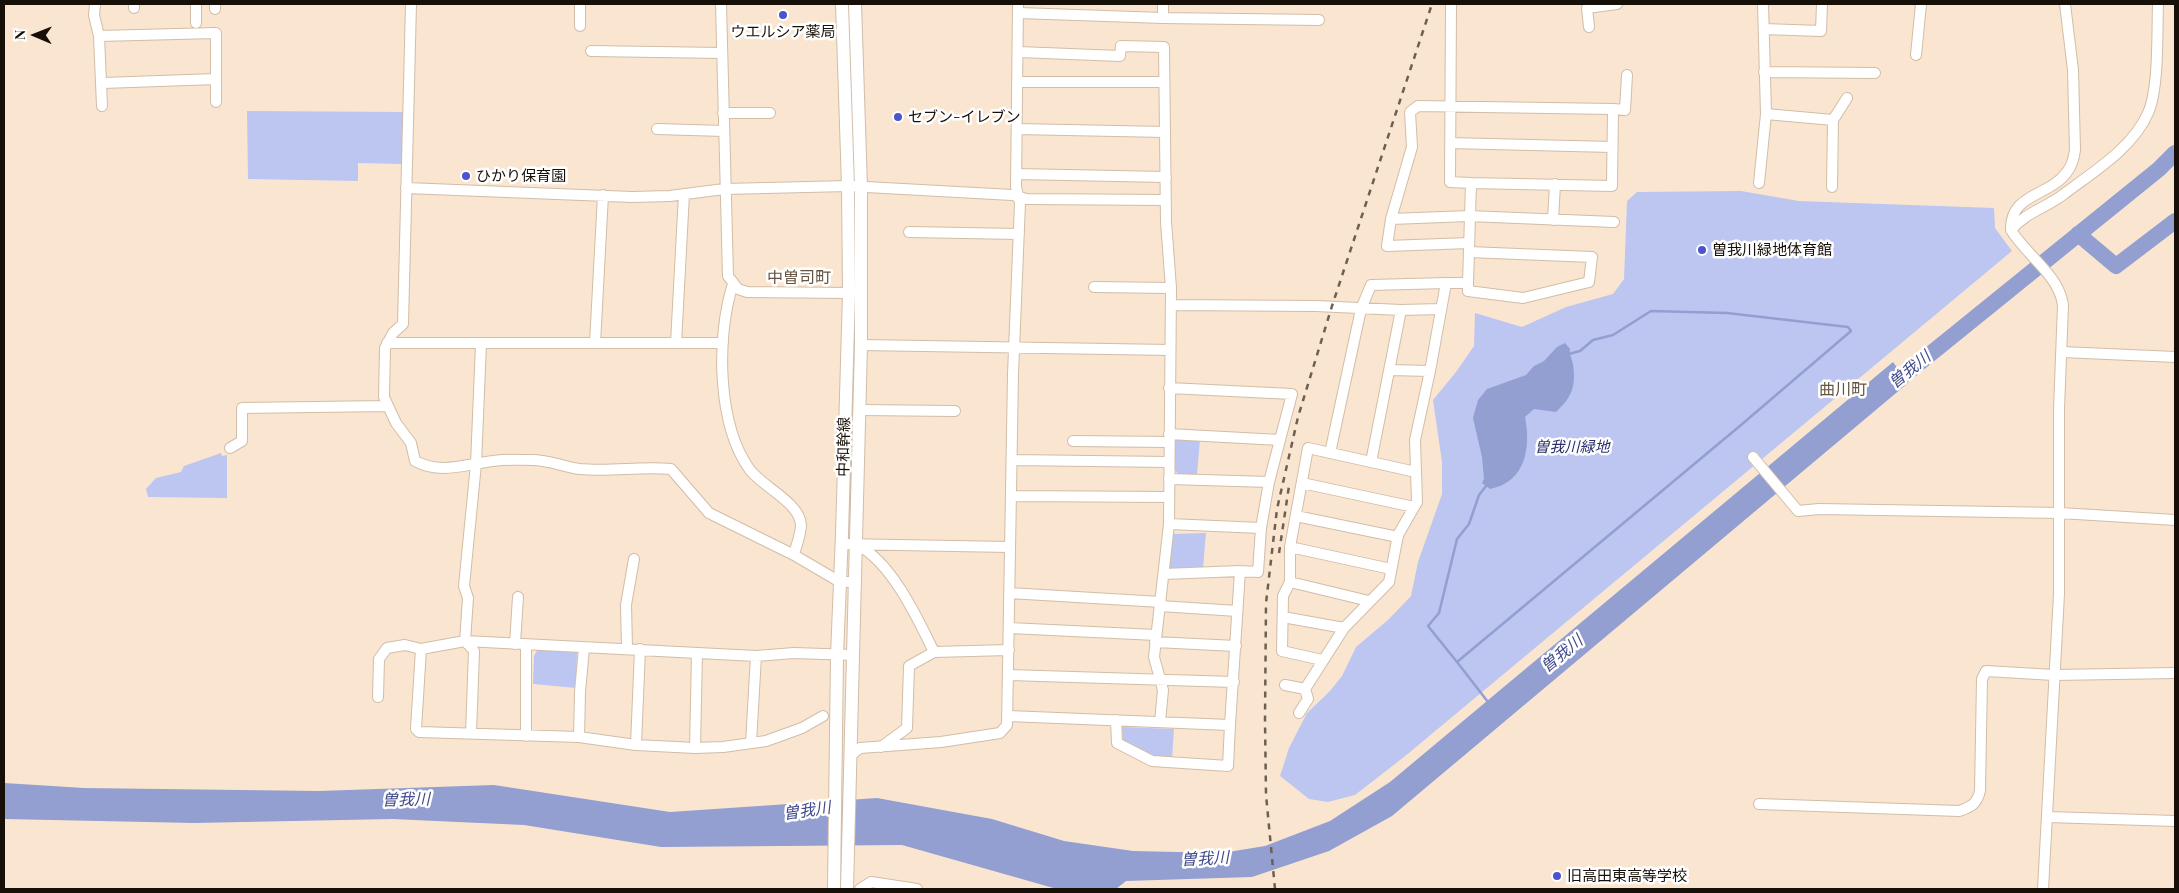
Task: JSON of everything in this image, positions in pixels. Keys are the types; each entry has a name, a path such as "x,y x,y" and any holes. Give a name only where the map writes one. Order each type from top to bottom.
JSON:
{"main road":[{"name":"中和幹線","path":"834,889 837,655 842,544 848,293 848,186 842,4"},
{"name":"中和幹線","path":"847,889 861,345 861,187 855,4"}],"street":[{"path":"95,4 94,15 99,36 103,83 102,106"},
{"path":"196,4 196,23"},
{"path":"411,4 403,324 393,333 385,348 384,397 387,406 411,443 415,461 425,466 442,468 462,468 494,461 535,460 554,462 578,469 617,471 672,468 708,513 794,555 840,582 856,582"},
{"path":"580,4 580,26"},
{"path":"721,4 724,188 728,276 738,289 747,292 848,293"},
{"path":"1163,4 1163,18"},
{"path":"1451,4 1450,182 1612,186 1613,109"},
{"path":"1589,27 1587,8 1617,4"},
{"path":"1759,183 1766,114 1763,4"},
{"path":"1764,29 1821,31 1822,4"},
{"path":"1916,54 1921,4"},
{"path":"2043,889 2059,594 2059,409 2063,305 2062,297 2056,284 2013,234 2011,219 2018,205 2059,180 2068,172 2076,150 2073,70 2065,4"},
{"path":"2013,234 2020,220 2061,196 2106,161 2129,141 2143,122 2152,101 2158,4"},
{"path":"850,757 860,748 941,742 1000,733 1007,725 1009,547 1020,203 1016,174 1019,8 1163,18 1319,20"},
{"path":"99,36 216,33 216,102"},
{"path":"1019,52 1120,56 1121,46 1164,47 1166,200 1171,305 1169,524 1154,657 1163,690 1160,722"},
{"path":"590,51 722,53"},
{"path":"1764,72 1875,73"},
{"path":"1470,183 1469,216 1469,248 1468,291 1523,298 1589,282 1592,257 1469,248 1387,246 1391,219 1412,147 1410,112 1418,106 1625,110 1627,75"},
{"path":"103,83 216,79"},
{"path":"1018,82 1163,82"},
{"path":"1832,187 1833,120 1847,98"},
{"path":"723,113 770,113"},
{"path":"1766,114 1833,120"},
{"path":"657,129 724,131"},
{"path":"1017,129 1165,132"},
{"path":"1450,143 1612,147"},
{"path":"1016,174 1166,177"},
{"path":"1553,220 1555,184"},
{"path":"406,188 632,196 684,194 724,188 848,186 1012,195 1027,199 1166,200"},
{"path":"676,343 684,194"},
{"path":"595,343 603,195"},
{"path":"1391,219 1469,216 1614,222"},
{"path":"909,232 1019,234"},
{"path":"1299,713 1308,700 1305,689 1322,660 1344,628 1389,582 1398,536 1417,502 1415,440 1446,283"},
{"path":"1330,453 1361,309 1371,285 1468,283"},
{"path":"733,284 729,295 723,343 726,413 730,428 750,470 793,507 801,524 794,555"},
{"path":"1094,288 1171,288"},
{"path":"1171,305 1316,306 1361,309 1441,310"},
{"path":"1371,462 1400,310"},
{"path":"387,343 723,343"},
{"path":"471,733 474,651 465,641 468,598 464,586 476,464 481,344"},
{"path":"861,345 1170,350"},
{"path":"2062,352 2175,357"},
{"path":"1390,370 1430,371"},
{"path":"1164,574 1258,572 1261,528 1269,482 1292,394 1169,388"},
{"path":"230,448 242,441 242,408 387,406"},
{"path":"860,410 954,411"},
{"path":"1073,441 1169,438 1280,440"},
{"path":"1322,660 1282,651 1283,596 1290,582 1290,546 1308,448 1416,472"},
{"path":"1753,458 1798,511 1819,509 2060,513 2175,520"},
{"path":"1012,460 1169,462"},
{"path":"1169,479 1269,482"},
{"path":"1302,483 1414,506"},
{"path":"1011,496 1168,497"},
{"path":"1296,516 1398,536"},
{"path":"1169,524 1261,528"},
{"path":"842,544 1009,547"},
{"path":"857,545 869,550 902,591 934,652"},
{"path":"1290,546 1391,569"},
{"path":"627,648 626,605 634,559"},
{"path":"1116,720 1116,743 1152,761 1228,766 1240,571"},
{"path":"1290,582 1369,601"},
{"path":"1009,594 1237,611"},
{"path":"515,644 518,598"},
{"path":"1283,616 1344,628"},
{"path":"1009,628 1236,646"},
{"path":"378,697 378,659 387,648 406,645 421,649 465,641 756,656 794,653 854,656"},
{"path":"526,645 526,736"},
{"path":"579,737 580,692 584,648"},
{"path":"421,649 416,729 419,732 431,734 471,733 579,737 636,745 694,748 723,747 766,741 802,728 822,716"},
{"path":"636,745 640,649"},
{"path":"880,747 907,728 908,666 934,652 1008,650"},
{"path":"694,748 697,653"},
{"path":"751,743 756,656"},
{"path":"1759,804 1959,811 1972,807 1978,799 1980,791 1982,679 1986,671 2054,675 2175,673"},
{"path":"1009,675 1234,682"},
{"path":"1285,685 1305,689"},
{"path":"1008,716 1230,725"},
{"path":"2048,817 2175,821"},
{"path":"860,889 871,882 917,889"}],"green space":[{"path":"247,111 403,112 402,164 358,163 358,181 248,179"},
{"name":"曽我川緑地","path":"1741,191 1799,201 1994,208 1995,228 2012,251 1404,757 1355,795 1328,802 1309,799 1280,776 1289,748 1307,713 1329,692 1342,676 1356,647 1388,620 1411,596 1418,562 1442,494 1442,462 1433,400 1474,346 1475,313 1522,327 1566,307 1613,294 1624,279 1627,201 1637,192"},
{"path":"1174,438 1200,440 1197,474 1179,475 1174,469"},
{"path":"221,453 222,456 227,455 227,498 148,497 146,489 156,478 181,472 184,466"},
{"path":"1206,533 1203,568 1168,570 1172,534"},
{"path":"539,647 577,649 576,688 533,684 534,656"},
{"path":"1122,727 1174,729 1172,759 1149,755 1123,740"}],"water":[{"path":"1565,343 1570,349 1573,364 1574,379 1572,391 1556,412 1534,409 1525,417 1527,440 1523,462 1511,479 1502,485 1490,489 1482,483 1484,479 1482,457 1473,418 1478,400 1487,389 1526,375 1534,366 1544,361 1557,347"},
{"path":"1893,362 1908,383 1392,816 1329,851 1252,877 1126,881 1116,889 1057,889 902,845 661,847 524,825 392,819 194,823 4,819 4,783 84,788 319,791 494,785 670,812 877,798 992,819 1064,841 1133,851 1222,853 1265,846 1330,821 1390,782"}],"waterway":[{"name":"曽我川","path":"1887,389 2159,169 2175,153"},
{"path":"2078,234 2116,266 2175,221"},
{"path":"1486,486 1479,495 1469,524 1457,539 1439,613 1428,626 1457,662 1851,331 1848,327 1727,313 1651,311 1613,335 1593,340 1580,351 1569,354"},
{"path":"1457,662 1488,702"}],"railway":[{"path":"1275,889 1266,795 1265,720 1266,603 1277,509 1298,417 1332,306 1432,4"},
{"path":"1279,553 1289,486"}],"place":[{"name":"ウエルシア薬局","path":"783,15"},
{"name":"セブン-イレブン","path":"898,117"},
{"name":"ひかり保育園","path":"466,176"},
{"name":"曽我川緑地体育館","path":"1702,250"},
{"name":"旧高田東高等学校","path":"1557,876"}],"district":[{"name":"中曽司町","path":"799,278"},
{"name":"曲川町","path":"1843,390"}]}
